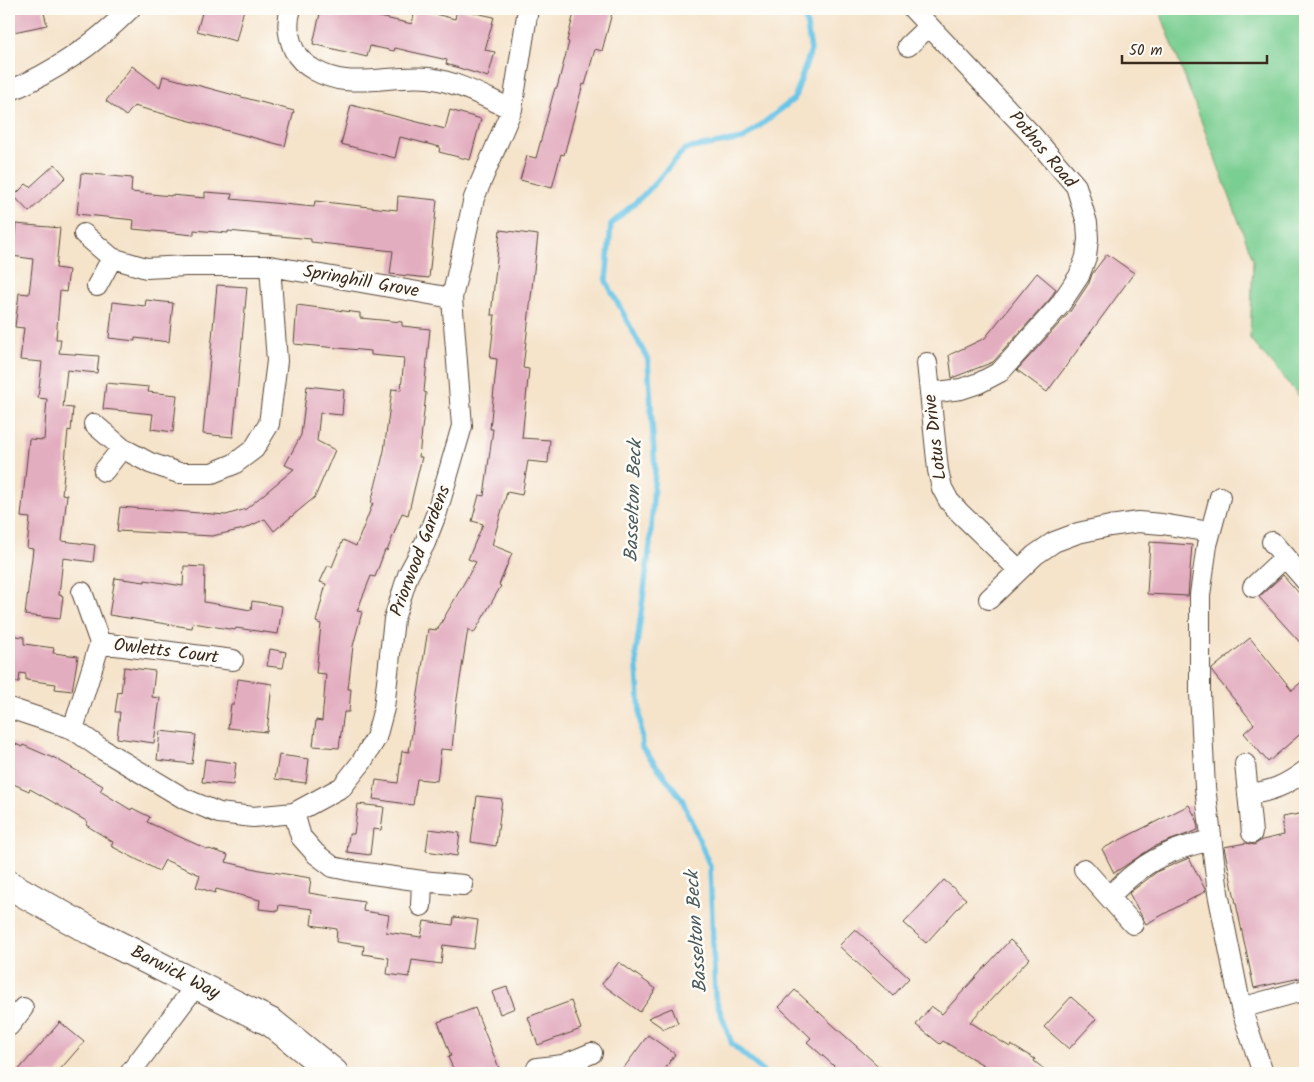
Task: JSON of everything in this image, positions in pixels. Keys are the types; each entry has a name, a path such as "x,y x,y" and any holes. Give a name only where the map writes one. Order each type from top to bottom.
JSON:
{"street":[{"path":"9,91 60,66 106,32 130,9"},
{"path":"291,9 288,19 289,39 297,56 312,69 327,76 344,80 430,78 458,86 512,109"},
{"name":"Priorwood Gardens","path":"9,708 73,729 100,748 185,799 219,813 253,817 294,814 342,787 361,763 376,738 384,708 394,619 408,575 425,543 437,512 462,426 452,298 474,198 512,109 528,9"},
{"name":"Pothos Road","path":"913,9 1030,133 1076,186 1088,223 1086,257 1079,276 1059,306 1000,372 979,383 961,389 930,393"},
{"path":"908,46 929,26"},
{"name":"Springhill Grove","path":"84,234 112,258 146,268 270,266 452,298"},
{"path":"97,286 112,258"},
{"path":"94,424 122,448 150,463 179,473 212,473 234,464 254,450 269,424 277,361 270,266"},
{"name":"Lotus Drive","path":"927,363 938,470 942,488 949,501 960,513 1018,570"},
{"path":"104,471 122,448"},
{"path":"1220,497 1210,532 1203,569 1199,620 1202,740 1210,840 1218,893 1241,1008 1263,1073"},
{"path":"989,599 1035,555 1054,542 1078,533 1138,522 1210,532"},
{"path":"1272,542 1305,580"},
{"path":"1253,587 1285,557"},
{"name":"Owletts Court","path":"73,729 100,644 82,592"},
{"name":"Owletts Court","path":"100,644 233,660"},
{"path":"1245,764 1252,833"},
{"path":"1249,794 1267,792 1287,784 1305,771"},
{"path":"294,814 301,837 316,854 334,867 422,881 462,885"},
{"path":"1109,897 1135,873 1151,862 1168,853 1210,840"},
{"path":"1084,869 1133,924"},
{"path":"421,906 422,881"},
{"name":"Barwick Way","path":"9,885 96,934 272,1023 334,1073"},
{"path":"130,1073 197,984"},
{"path":"1241,1008 1305,990"},
{"path":"9,1026 23,1008"},
{"path":"537,1068 564,1069 592,1053"}],"green space":[{"path":"1159,9 1305,9 1305,403 1250,339 1253,259"}],"building":[{"path":"9,9 43,9 47,25 9,33"},
{"path":"203,9 244,9 236,41 197,31"},
{"path":"321,9 343,9 412,24 415,9 455,19 457,9 494,17 485,50 495,52 488,77 446,64 447,60 395,48 394,51 370,46 367,57 313,44"},
{"path":"575,9 613,9 602,51 595,49 585,85 583,84 564,155 561,154 552,188 520,180 527,156 536,158 555,88 557,88"},
{"path":"132,66 160,87 163,76 294,111 285,146 134,106 126,116 106,101"},
{"path":"351,105 445,129 450,110 481,119 470,160 439,152 440,147 400,137 395,158 341,144"},
{"path":"55,164 66,177 29,212 14,196 26,184 30,187"},
{"path":"81,173 132,178 131,192 205,198 205,192 232,194 231,199 314,207 315,201 397,210 398,196 437,200 429,278 390,274 393,251 311,242 311,239 228,231 228,233 194,230 194,235 133,229 134,220 77,214"},
{"path":"16,224 60,228 56,268 69,270 66,292 60,291 56,339 61,339 59,353 99,356 97,373 67,370 63,407 73,408 71,431 68,430 62,494 67,495 62,541 95,545 93,562 63,558 59,595 63,596 60,619 25,615 33,549 27,548 30,518 21,517 29,439 44,440 47,399 38,398 42,362 20,360 24,328 15,327 19,293 29,294 33,259 12,256"},
{"path":"500,230 538,235 523,368 529,369 522,438 550,440 548,463 528,461 522,495 507,492 492,545 512,553 499,585 501,586 474,633 468,629 456,705 452,750 441,749 437,781 417,779 413,805 373,799 376,780 398,783 402,751 409,752 428,629 437,630 476,562 468,559 483,524 472,521 479,495 484,496 493,429 490,429 497,359 490,358 495,315 491,315"},
{"path":"1107,254 1134,273 1047,392 1017,370 1069,313 1089,283 1092,274"},
{"path":"1037,273 1056,289 1050,299 993,362 952,378 949,355 985,338"},
{"path":"217,285 247,287 233,437 203,434"},
{"path":"146,300 173,303 169,342 135,338 135,341 109,338 113,302 145,306"},
{"path":"297,305 360,313 360,318 402,322 402,326 430,329 419,457 422,457 408,515 402,513 387,551 385,550 375,577 371,576 357,611 362,612 353,646 348,689 351,689 349,712 344,712 339,748 313,746 316,720 322,721 326,674 316,673 321,624 316,622 326,584 320,582 328,565 332,567 343,540 356,546 373,503 371,503 384,451 392,389 401,390 404,358 371,355 371,351 294,344"},
{"path":"106,383 149,387 148,392 177,395 173,432 151,429 153,414 103,409"},
{"path":"307,386 344,390 342,415 320,413 317,441 335,450 315,497 274,531 265,519 244,529 212,536 117,531 120,507 226,515 246,509 294,469 285,465 301,435"},
{"path":"1150,542 1192,545 1188,596 1147,594"},
{"path":"184,566 205,567 204,602 251,610 252,601 282,606 278,634 236,628 235,630 193,623 192,628 109,615 115,578 145,582 145,580 183,586"},
{"path":"1283,575 1305,600 1305,648 1259,597"},
{"path":"9,635 24,637 24,644 54,648 53,653 78,656 72,691 55,689 56,684 26,680 26,674 20,673 19,682 9,682"},
{"path":"1250,638 1292,690 1305,679 1305,730 1268,762 1244,733 1254,724 1212,672 1212,669"},
{"path":"270,649 286,652 283,668 267,666"},
{"path":"124,667 155,671 152,697 160,698 154,743 117,738 120,712 115,712 118,692 121,693"},
{"path":"238,679 272,684 267,732 228,728 231,704 234,704"},
{"path":"160,731 196,735 192,764 157,760"},
{"path":"9,741 53,757 103,786 100,791 131,810 132,808 150,817 147,822 209,850 228,855 226,862 260,870 311,878 309,893 364,902 363,911 389,915 386,932 421,937 424,921 453,925 454,917 478,920 474,949 443,945 441,964 412,960 409,977 387,974 389,958 363,954 364,946 336,942 337,929 311,925 313,909 279,905 278,911 259,909 260,900 216,889 215,893 196,887 200,875 165,860 159,871 111,846 113,842 86,825 88,822 30,789 29,791 9,782"},
{"path":"279,755 309,759 306,783 275,779"},
{"path":"205,759 236,763 233,785 202,782"},
{"path":"477,796 502,799 496,846 471,842"},
{"path":"358,804 384,807 381,830 373,829 370,855 347,852 349,834 354,834"},
{"path":"1189,805 1197,820 1198,830 1155,846 1114,873 1102,849"},
{"path":"1305,813 1305,977 1254,988 1224,847 1246,843 1254,845 1262,840 1284,835 1282,817"},
{"path":"429,829 460,833 457,856 426,851"},
{"path":"1189,858 1206,891 1146,924 1129,893 1158,871"},
{"path":"944,880 966,899 926,943 904,923"},
{"path":"855,929 909,978 893,996 839,946"},
{"path":"1010,940 1030,958 970,1022 1010,1047 1011,1045 1035,1059 1034,1061 1049,1073 1000,1073 943,1041 940,1044 916,1025 931,1006 942,1014"},
{"path":"619,962 656,989 640,1012 602,984"},
{"path":"507,987 515,1008 500,1014 492,992"},
{"path":"795,990 886,1073 842,1073 807,1042 811,1038 779,1007"},
{"path":"1071,997 1096,1019 1069,1049 1044,1027"},
{"path":"571,1001 581,1029 538,1045 528,1017"},
{"path":"475,1008 501,1073 455,1073 448,1057 451,1056 438,1022"},
{"path":"672,1008 678,1023 664,1029 648,1018"},
{"path":"60,1022 84,1042 57,1073 16,1073"},
{"path":"648,1035 675,1054 662,1073 620,1073"}],"waterway":[{"name":"Basselton Beck","path":"765,1073 732,1044 715,997 710,866 682,799 642,747 636,652 650,544 655,469 648,360 606,281 611,224 647,192 685,149 743,139 794,99 811,50 804,9"}]}
